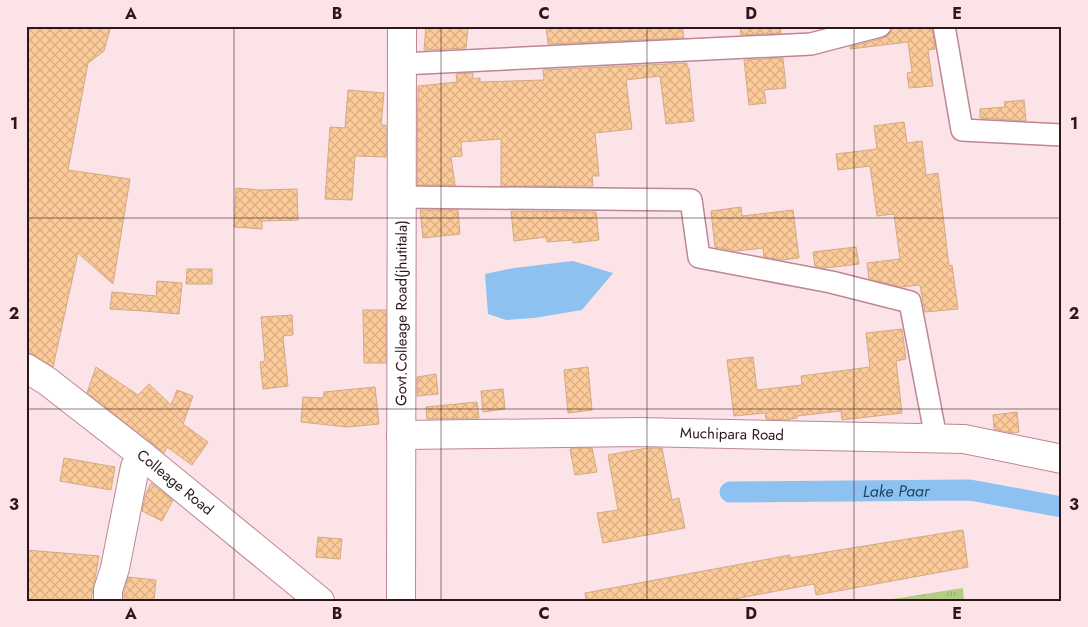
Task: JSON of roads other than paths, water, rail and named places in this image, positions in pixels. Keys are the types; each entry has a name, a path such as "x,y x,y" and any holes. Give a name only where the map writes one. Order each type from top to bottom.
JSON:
{"street":[{"name":"Govt.Colleage Road(jhutitala)","path":"402,26 402,601"},
{"path":"401,64 811,44 880,26"},
{"path":"944,26 962,130 1062,135"},
{"path":"401,197 691,200 699,257 830,282 910,302 936,438"},
{"name":"Colleage Road","path":"26,368 47,381 142,455 320,601"},
{"name":"Muchipara Road","path":"402,436 639,432 936,438 964,439 1062,458"},
{"path":"108,601 108,590 115,568 135,467 142,455"}],"water":[{"path":"573,261 613,273 582,310 534,318 506,320 488,314 485,274 514,268"}],"waterway":[{"name":"Lake Paar","path":"730,492 970,490 1062,507"}]}
